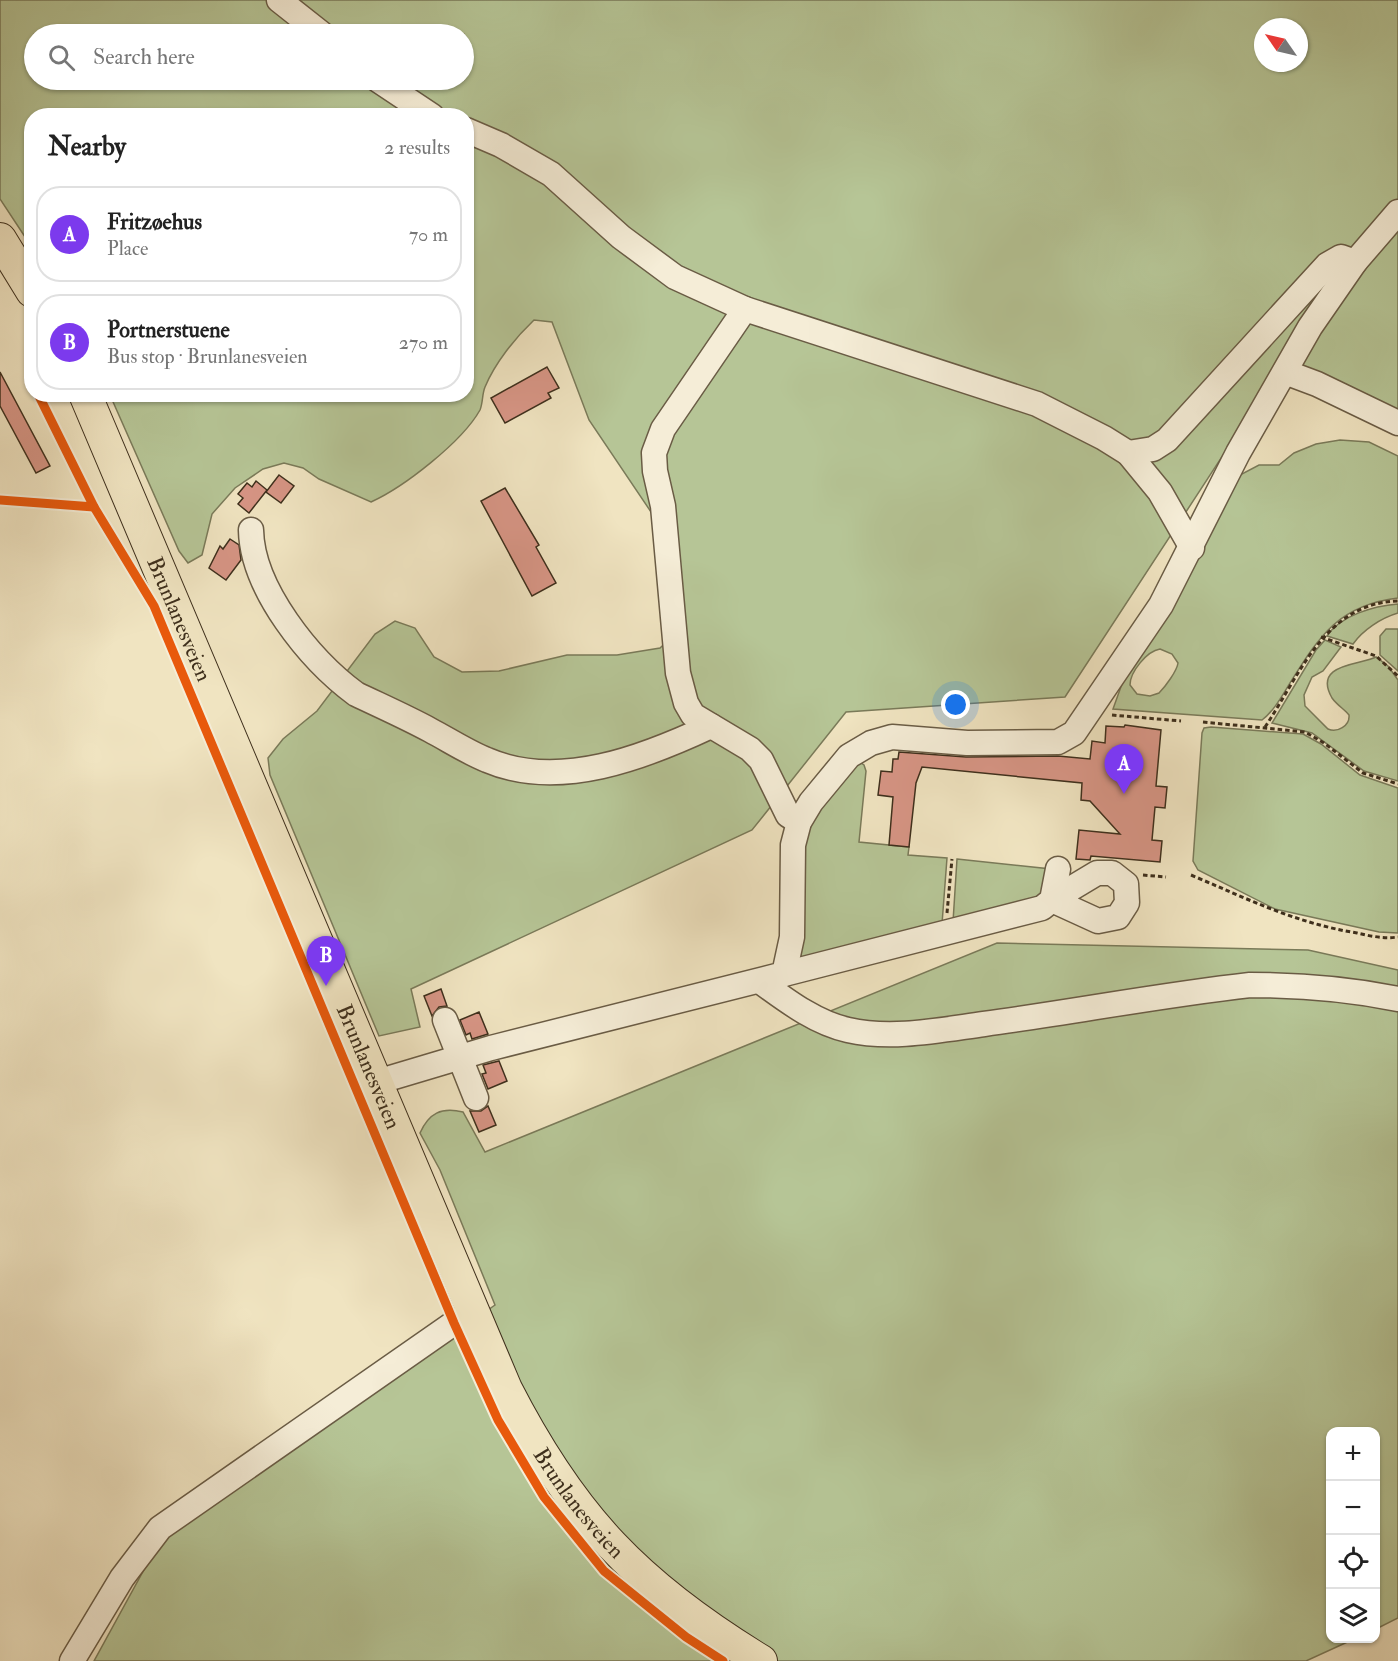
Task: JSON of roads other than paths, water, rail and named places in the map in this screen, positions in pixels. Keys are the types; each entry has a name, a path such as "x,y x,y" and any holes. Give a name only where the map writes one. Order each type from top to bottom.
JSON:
{"main road":[{"path":"0,239 24,278"},
{"name":"Brunlanesveien","path":"88,402 506,1389 530,1436 574,1503 612,1547 642,1576 742,1656"}],"lane":[{"path":"279,0 309,24"},
{"path":"393,90 420,108"},
{"path":"474,133 501,145 551,174 621,237 675,277 745,309 1037,404 1104,438 1128,453 1160,492 1192,548"},
{"path":"784,974 792,937 793,845 799,822 810,802 849,756 871,743 892,737 967,743 1058,742 1074,733 1161,605 1192,548 1238,453 1310,327 1355,262 1398,212"},
{"path":"1128,453 1153,449 1167,440 1327,265 1341,257 1355,262"},
{"path":"745,309 663,429 654,453 663,506 678,673 686,704 693,715 750,749 761,760 788,815 799,822"},
{"path":"1285,372 1317,384 1398,423"},
{"path":"251,530 258,569 271,594 302,639 337,680 356,694 486,760 528,770 550,772 588,768 641,755 711,726"},
{"path":"377,1082 460,1058 1042,908 1052,900 1058,869"},
{"path":"761,982 795,1006 821,1020 848,1030 890,1035 1021,1019 1250,985 1283,985 1398,999"},
{"path":"445,1020 476,1098"},
{"path":"72,1661 122,1578 160,1528 454,1323 474,1313"}],"place":[{"name":"Fritzøehus","path":"1124,794"},
{"name":"Portnerstuene","path":"326,986"}]}
